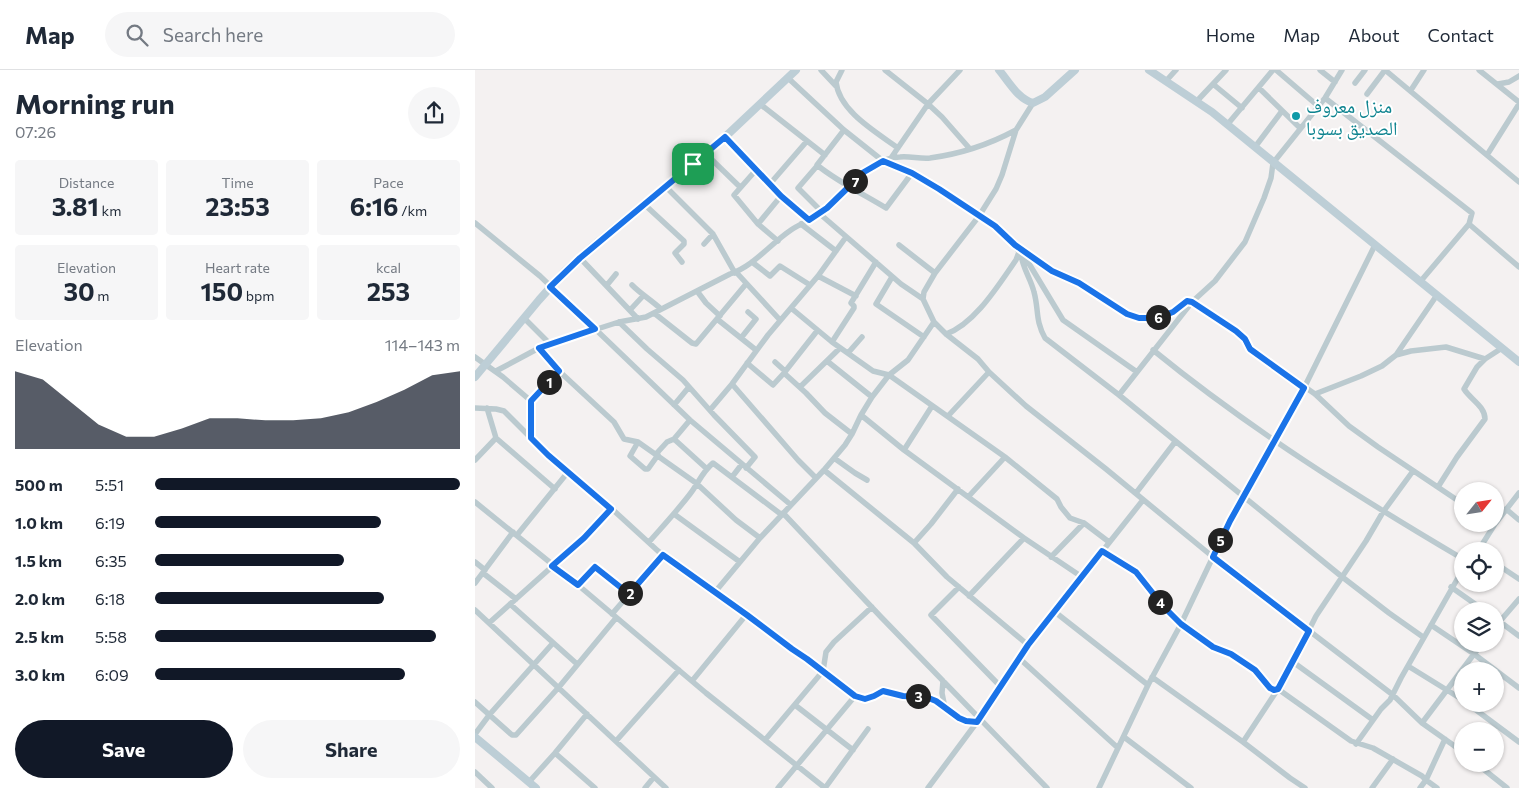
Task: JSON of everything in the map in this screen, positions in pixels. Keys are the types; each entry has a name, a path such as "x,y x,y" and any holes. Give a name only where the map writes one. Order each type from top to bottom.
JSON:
{"street":[{"path":"475,377 550,287 580,258 706,154 796,70"},
{"path":"821,70 836,86 847,108 898,148"},
{"path":"836,86 836,79 842,70"},
{"path":"885,70 942,117 970,149"},
{"path":"891,158 928,104 960,70"},
{"path":"999,70 1020,95 1033,103"},
{"path":"923,299 927,286 935,273 979,216 995,189 1002,175 1017,130 1033,103 1045,97 1075,70"},
{"path":"1149,70 1197,101 1519,362"},
{"path":"1165,80 1175,70"},
{"path":"1197,101 1226,70"},
{"path":"1227,125 1274,70 1318,106"},
{"path":"1320,70 1335,82"},
{"path":"1119,396 1192,302 1215,280 1245,242 1271,178 1273,162 1325,98 1342,70"},
{"path":"1355,83 1365,70"},
{"path":"1367,94 1385,70 1519,182"},
{"path":"1411,90 1424,70"},
{"path":"1479,70 1519,103 1487,155"},
{"path":"1498,84 1509,82 1519,76"},
{"path":"787,78 844,130 883,161 912,173 1003,232 1028,262 1063,320 1137,372"},
{"path":"1213,84 1242,108"},
{"path":"1259,88 1300,128"},
{"path":"1325,98 1472,213 1469,224 1420,282"},
{"path":"759,104 825,155"},
{"path":"1255,147 1282,111"},
{"path":"844,130 798,188 821,213 846,237 923,299 934,322 1027,406 1213,557 1393,696 1422,723 1454,746"},
{"path":"496,371 539,348 595,329 654,313 736,272 752,262 789,231 821,213 864,172 883,161 900,157 929,158 970,149 995,141 1017,130"},
{"path":"725,137 781,196 809,220"},
{"path":"769,184 807,140"},
{"path":"706,154 740,187"},
{"path":"817,166 886,208 912,173"},
{"path":"756,170 734,194 758,224 778,240"},
{"path":"666,187 713,234 736,272 780,320"},
{"path":"758,224 781,196"},
{"path":"645,205 684,241 684,244 675,253 681,262"},
{"path":"475,223 529,266 690,420 791,505"},
{"path":"801,224 836,251"},
{"path":"1469,224 1519,267"},
{"path":"704,244 713,234"},
{"path":"710,410 780,320 818,276 846,237"},
{"path":"899,245 935,273"},
{"path":"1015,245 1052,271 1079,283 1133,317 1157,318 1173,312 1187,301 1192,302 1236,331 1245,339 1250,349 1315,394 1349,426 1454,498"},
{"path":"1099,788 1225,531 1304,388 1375,245"},
{"path":"946,334 955,331 963,325 983,304 1020,253"},
{"path":"1020,253 1035,294 1039,328 1045,338 1341,576 1423,637"},
{"path":"580,258 638,318"},
{"path":"752,262 770,276 780,266 810,285"},
{"path":"831,342 854,308 851,303 876,262"},
{"path":"607,285 616,274"},
{"path":"818,276 856,296"},
{"path":"893,276 876,304 923,337"},
{"path":"654,313 695,344 746,284"},
{"path":"632,285 661,309"},
{"path":"697,291 719,317 756,350"},
{"path":"1315,394 1382,366 1396,355 1437,295"},
{"path":"630,310 643,296"},
{"path":"791,308 831,342 873,372 889,376 1005,457 1057,499 1070,518 1084,523 1109,542"},
{"path":"741,338 756,319 748,312"},
{"path":"524,318 550,344"},
{"path":"619,322 680,377 755,456 732,477"},
{"path":"715,592 760,538 834,458 853,434 861,415 873,397 889,376 908,360 934,322"},
{"path":"747,363 773,386 817,331"},
{"path":"848,353 863,336"},
{"path":"1396,355 1411,351 1446,347 1485,359"},
{"path":"539,348 559,371 614,422 625,439 638,442 696,483 736,520 760,538"},
{"path":"800,387 840,348"},
{"path":"1438,487 1485,419 1485,413 1482,408 1464,389 1477,366 1502,348"},
{"path":"1153,350 1189,379 1275,441 1383,512 1454,554"},
{"path":"475,357 496,371 531,401"},
{"path":"827,361 873,397"},
{"path":"775,362 821,409 853,434"},
{"path":"531,438 531,401 559,371"},
{"path":"948,416 989,372"},
{"path":"732,384 816,478"},
{"path":"674,405 689,387"},
{"path":"904,450 932,406"},
{"path":"475,408 504,411 568,472 663,555 855,696 865,699 883,691 903,696 926,697 936,701 959,718 966,721 978,720"},
{"path":"487,408 496,438 555,489"},
{"path":"861,415 904,450 1024,538 1081,577"},
{"path":"638,442 629,456 645,470 648,469 667,442 674,439 690,420"},
{"path":"475,460 496,438"},
{"path":"674,439 707,469"},
{"path":"1136,493 1175,442"},
{"path":"969,496 1005,457"},
{"path":"834,458 855,474 867,480"},
{"path":"649,542 713,464 783,514 978,720 1047,788"},
{"path":"824,470 913,543 969,596 1028,645"},
{"path":"1243,742 1278,689 1316,616 1341,576 1383,512 1413,471"},
{"path":"475,583 568,472"},
{"path":"913,543 959,489"},
{"path":"1504,512 1519,493"},
{"path":"928,788 978,720 1028,645 1143,500"},
{"path":"475,502 825,788 868,730"},
{"path":"489,623 584,538 611,509"},
{"path":"1506,509 1519,520"},
{"path":"673,514 740,562"},
{"path":"1051,557 1084,523"},
{"path":"969,596 1024,538"},
{"path":"1102,551 1136,572 1163,606 1181,624 1213,647 1231,654 1255,670 1270,688 1278,689 1357,744 1373,748 1422,776 1437,788"},
{"path":"475,702 515,736 559,687 629,594 663,555"},
{"path":"475,562 516,599"},
{"path":"578,585 594,567 629,594"},
{"path":"1504,569 1519,580"},
{"path":"1357,744 1373,720 1393,696 1407,666 1454,582"},
{"path":"959,587 931,615 1001,687"},
{"path":"1451,587 1472,602"},
{"path":"1504,614 1519,600"},
{"path":"510,604 577,664"},
{"path":"765,740 823,672 826,652 833,642 872,607"},
{"path":"475,610 666,788"},
{"path":"1055,612 1148,685"},
{"path":"692,681 747,615"},
{"path":"1431,625 1519,688"},
{"path":"1504,625 1519,636"},
{"path":"536,788 475,735 490,714 553,643"},
{"path":"1422,723 1474,654"},
{"path":"1020,659 1118,748"},
{"path":"1293,662 1373,720"},
{"path":"1407,666 1454,694"},
{"path":"616,741 679,670"},
{"path":"1152,677 1305,788"},
{"path":"943,681 942,693 945,709"},
{"path":"778,788 855,696"},
{"path":"795,705 853,750"},
{"path":"1479,712 1519,742"},
{"path":"529,782 587,714"},
{"path":"1123,737 1191,788"},
{"path":"1421,788 1445,739"},
{"path":"555,753 595,788"},
{"path":"1372,788 1393,760"},
{"path":"475,772 492,788"},
{"path":"1487,772 1507,788"},
{"path":"645,788 654,777"}],"place":[{"name":"منزل معروف الصديق بسوبا","path":"1296,116"}],"route":[{"path":"725,137 781,196 809,220 820,214 871,167 883,161 897,166 939,189 995,226 1015,245 1052,271 1079,283 1133,317 1157,318 1173,312 1187,301 1192,302 1236,331 1245,339 1250,349 1304,388 1243,496 1213,557 1309,631 1278,689 1270,688 1258,672 1231,654 1213,647 1181,624 1163,606 1136,572 1102,551 1028,645 977,722 959,718 936,701 926,697 903,696 883,691 865,699 855,696 663,555 629,594 595,567 578,585 552,566 584,538 611,509 531,438 531,401 559,371 539,348 595,329 550,287 580,258 693,164 725,137"}]}
